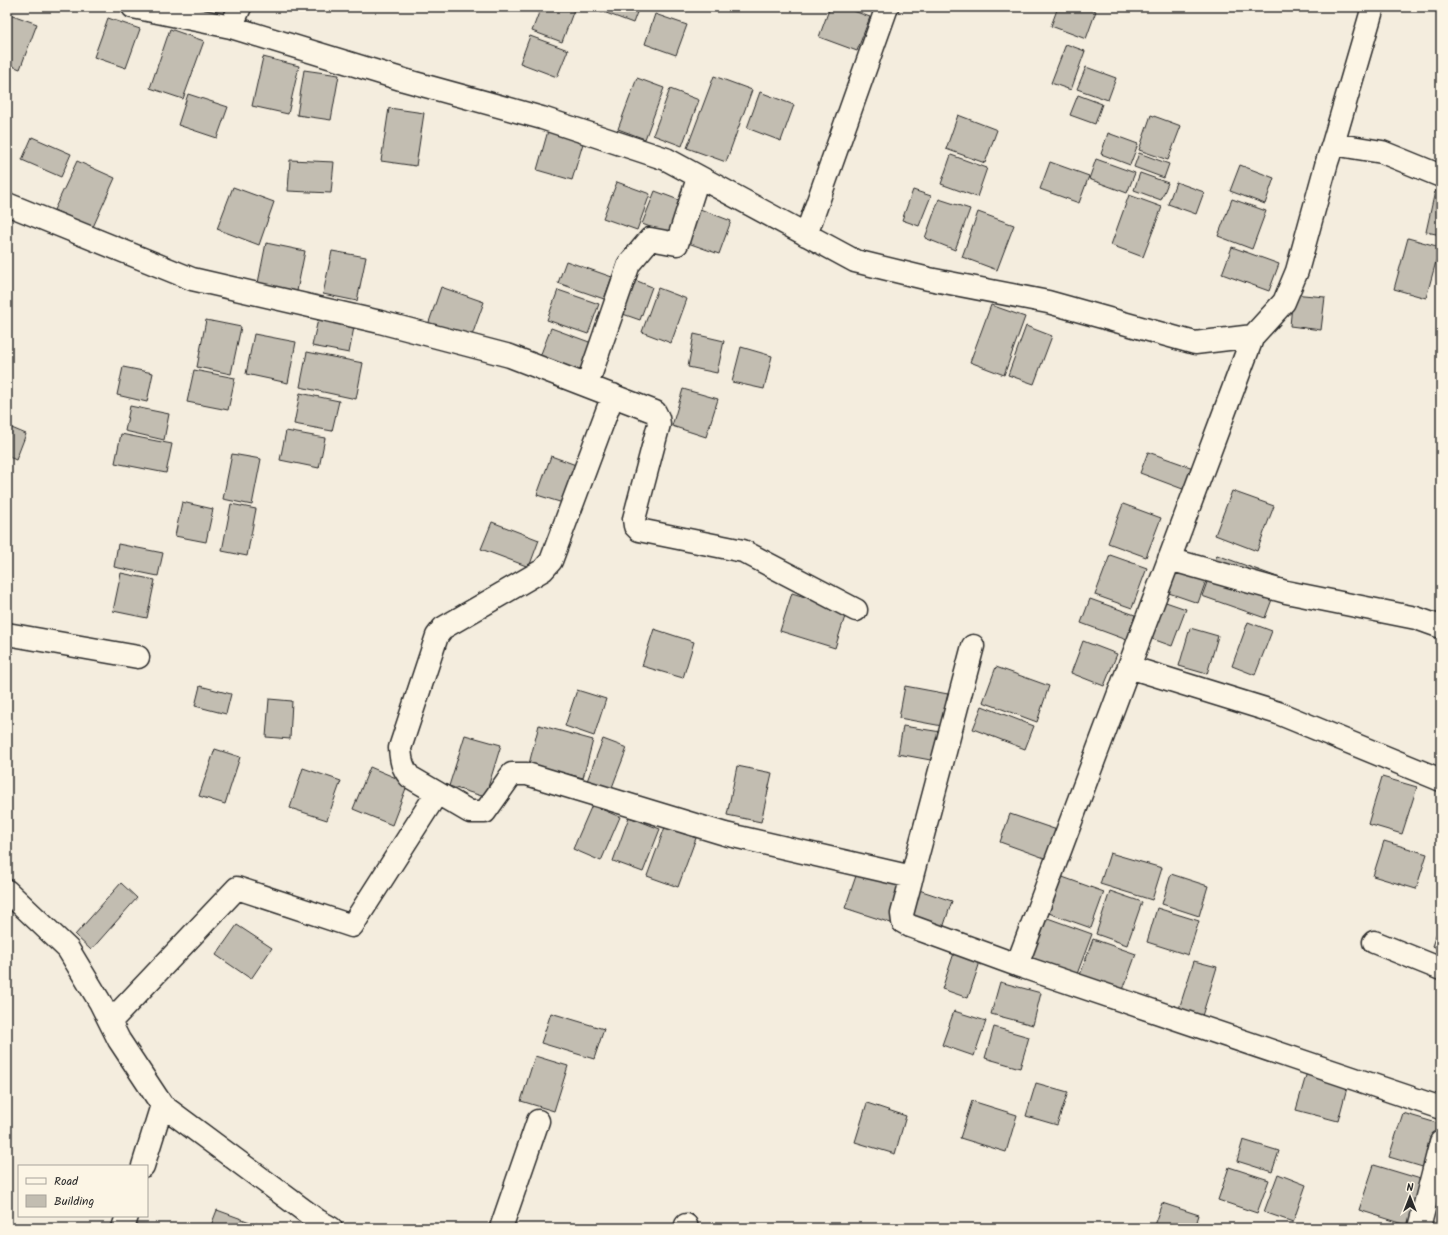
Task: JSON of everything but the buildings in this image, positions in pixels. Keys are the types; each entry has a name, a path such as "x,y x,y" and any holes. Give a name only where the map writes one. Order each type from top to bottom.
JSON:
{"street":[{"path":"133,7 231,27 404,80 542,118 666,159 698,178 855,261 929,279 1048,302 1195,343 1253,336"},
{"path":"231,27 240,7"},
{"path":"806,235 887,7"},
{"path":"1017,965 1253,336 1284,302 1297,271 1327,162 1373,7"},
{"path":"1333,144 1382,152 1441,176"},
{"path":"587,385 629,264 650,239 677,244 698,178"},
{"path":"7,204 192,279 380,322 510,356 655,412 659,424 634,519 635,526 639,530 743,551 856,610"},
{"path":"612,395 552,561 543,570 443,628 437,636 400,748 401,763 404,771 410,777 470,812 485,812 512,774 527,774 725,834 912,877"},
{"path":"1169,559 1286,592 1416,618 1441,627"},
{"path":"7,634 138,657"},
{"path":"973,646 902,914 903,922 910,926 1017,965 1441,1108"},
{"path":"1129,667 1278,713 1441,780"},
{"path":"110,1022 237,888 352,926 437,793"},
{"path":"7,891 68,949 100,1002 119,1040 162,1105 317,1220 331,1228"},
{"path":"1374,942 1441,969"},
{"path":"143,1165 162,1105"},
{"path":"501,1228 538,1121"},
{"path":"1419,1228 1441,1142"},
{"path":"123,1228 127,1217"}]}
